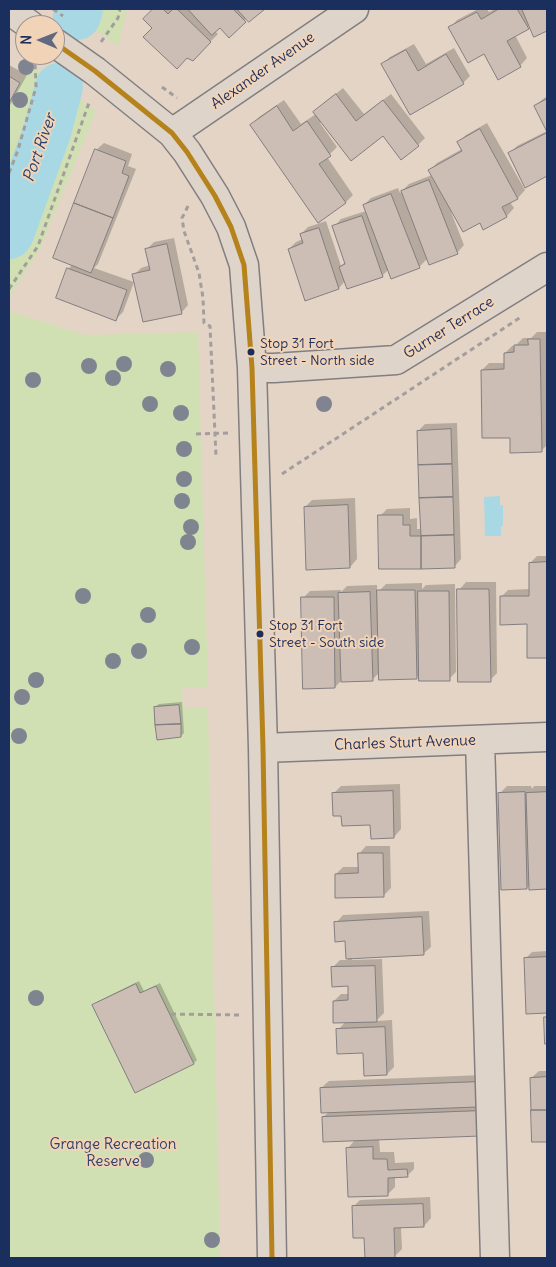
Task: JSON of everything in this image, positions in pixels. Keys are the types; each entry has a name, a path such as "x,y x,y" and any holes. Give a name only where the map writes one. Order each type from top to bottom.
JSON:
{"street":[{"name":"Alexander Avenue","path":"172,133 354,9"},
{"path":"65,59 95,71 172,133 192,159 215,196 230,227 244,265 252,368 263,748 272,1258"},
{"name":"Gurner Terrace","path":"252,368 396,360 547,267"},
{"name":"Charles Sturt Avenue","path":"263,748 547,737"},
{"path":"480,740 495,1258"}],"path":[{"path":"108,47 101,42 118,18 120,9"},
{"path":"9,173 18,150 42,65"},
{"path":"161,87 177,98"},
{"path":"9,289 38,246 90,99"},
{"path":"191,202 182,218 184,231 199,274 203,298 204,324 210,326 216,456"},
{"path":"277,477 523,316"},
{"path":"171,1014 268,1015"}],"green space":[{"path":"64,9 127,9 118,46"},
{"path":"30,65 31,65 96,111 40,249 9,297 9,106"},
{"name":"Grange Recreation Reserve","path":"9,311 85,335 198,332 208,687 182,688 183,708 208,707 220,1258 9,1258"}],"water":[{"path":"500,496 500,505 503,505 501,536 485,536 484,497"}],"building":[{"path":"153,9 163,9 168,14 173,9 177,9 211,42 193,61 187,58 177,69 143,37 152,28 143,19"},
{"path":"188,9 233,9 246,22 229,38 220,28 212,35"},
{"path":"237,9 265,9 249,22"},
{"path":"499,9 517,9 529,29 507,41 521,67 498,80 484,54 468,63 448,27 477,12 481,19"},
{"path":"522,9 547,9 547,31 534,37"},
{"path":"406,50 418,71 446,54 464,84 410,115 381,64"},
{"path":"9,76 20,83 9,103"},
{"path":"336,94 356,121 383,100 419,146 401,160 383,136 351,161 313,112"},
{"path":"547,99 547,132 534,106"},
{"path":"277,106 293,131 307,121 331,156 319,164 346,203 318,223 250,125"},
{"path":"480,129 518,199 502,207 507,217 483,230 480,223 463,232 428,170 462,151 457,142"},
{"path":"547,133 547,176 525,188 508,153"},
{"path":"95,149 126,161 122,173 129,176 113,218 74,203"},
{"path":"429,180 458,254 429,265 401,191"},
{"path":"391,194 420,268 391,279 363,205"},
{"path":"74,203 113,218 91,273 53,258"},
{"path":"362,216 383,277 347,289 339,267 345,264 332,226"},
{"path":"319,228 339,289 305,301 288,249 303,243 300,234"},
{"path":"167,244 182,314 143,322 132,274 150,270 145,249"},
{"path":"67,268 127,290 116,321 56,298"},
{"path":"528,339 540,339 542,452 510,453 510,438 482,438 481,370 504,369 504,353 514,352 514,345 528,345"},
{"path":"451,429 452,464 418,465 417,431"},
{"path":"452,464 453,497 419,498 418,465"},
{"path":"453,497 454,535 421,536 419,498"},
{"path":"348,505 350,568 306,570 304,507"},
{"path":"378,515 403,515 403,525 410,525 410,536 421,536 421,569 379,569"},
{"path":"454,535 455,568 421,569 421,536"},
{"path":"547,562 547,658 527,658 527,624 500,625 500,596 529,596 529,563"},
{"path":"457,589 489,589 491,682 458,682"},
{"path":"377,590 415,590 417,679 379,680"},
{"path":"418,591 449,591 450,681 419,681"},
{"path":"370,592 373,681 341,682 338,593"},
{"path":"301,597 334,597 335,688 303,689"},
{"path":"179,705 181,724 155,725 154,707"},
{"path":"181,724 181,737 157,740 155,725"},
{"path":"393,791 394,838 371,839 370,825 342,826 341,816 333,816 332,793"},
{"path":"525,792 527,889 501,890 498,793"},
{"path":"547,792 547,889 529,890 526,793"},
{"path":"358,853 383,853 384,897 335,898 335,874 358,873"},
{"path":"422,917 424,955 346,959 345,941 335,942 334,922"},
{"path":"547,957 547,1013 526,1014 524,958"},
{"path":"375,966 377,1022 333,1023 333,1001 348,1000 348,986 332,987 331,967"},
{"path":"136,984 140,993 156,986 194,1064 135,1093 92,1005"},
{"path":"544,1017 547,1017 547,1044 545,1044"},
{"path":"385,1027 387,1075 364,1076 363,1053 337,1054 336,1029"},
{"path":"547,1077 547,1110 531,1110 530,1078"},
{"path":"477,1082 477,1107 321,1113 320,1088"},
{"path":"531,1110 547,1110 547,1142 532,1142"},
{"path":"479,1111 480,1136 323,1142 322,1117"},
{"path":"373,1147 373,1159 387,1159 388,1170 407,1169 408,1177 388,1178 388,1196 348,1197 346,1148"},
{"path":"423,1204 424,1227 394,1228 395,1258 365,1258 364,1238 353,1238 352,1206"}],"waterway":[{"name":"Port River","path":"77,16 79,9"},
{"name":"Port River","path":"9,235 47,132 59,87"}],"transit line":[{"path":"65,50 95,71 172,133 187,152 215,196 231,227 244,265 252,368 263,748 272,1258"}],"place":[{"name":"Stop 31 Fort Street - North side","path":"251,352"},
{"name":"Stop 31 Fort Street - South side","path":"260,634"}]}
